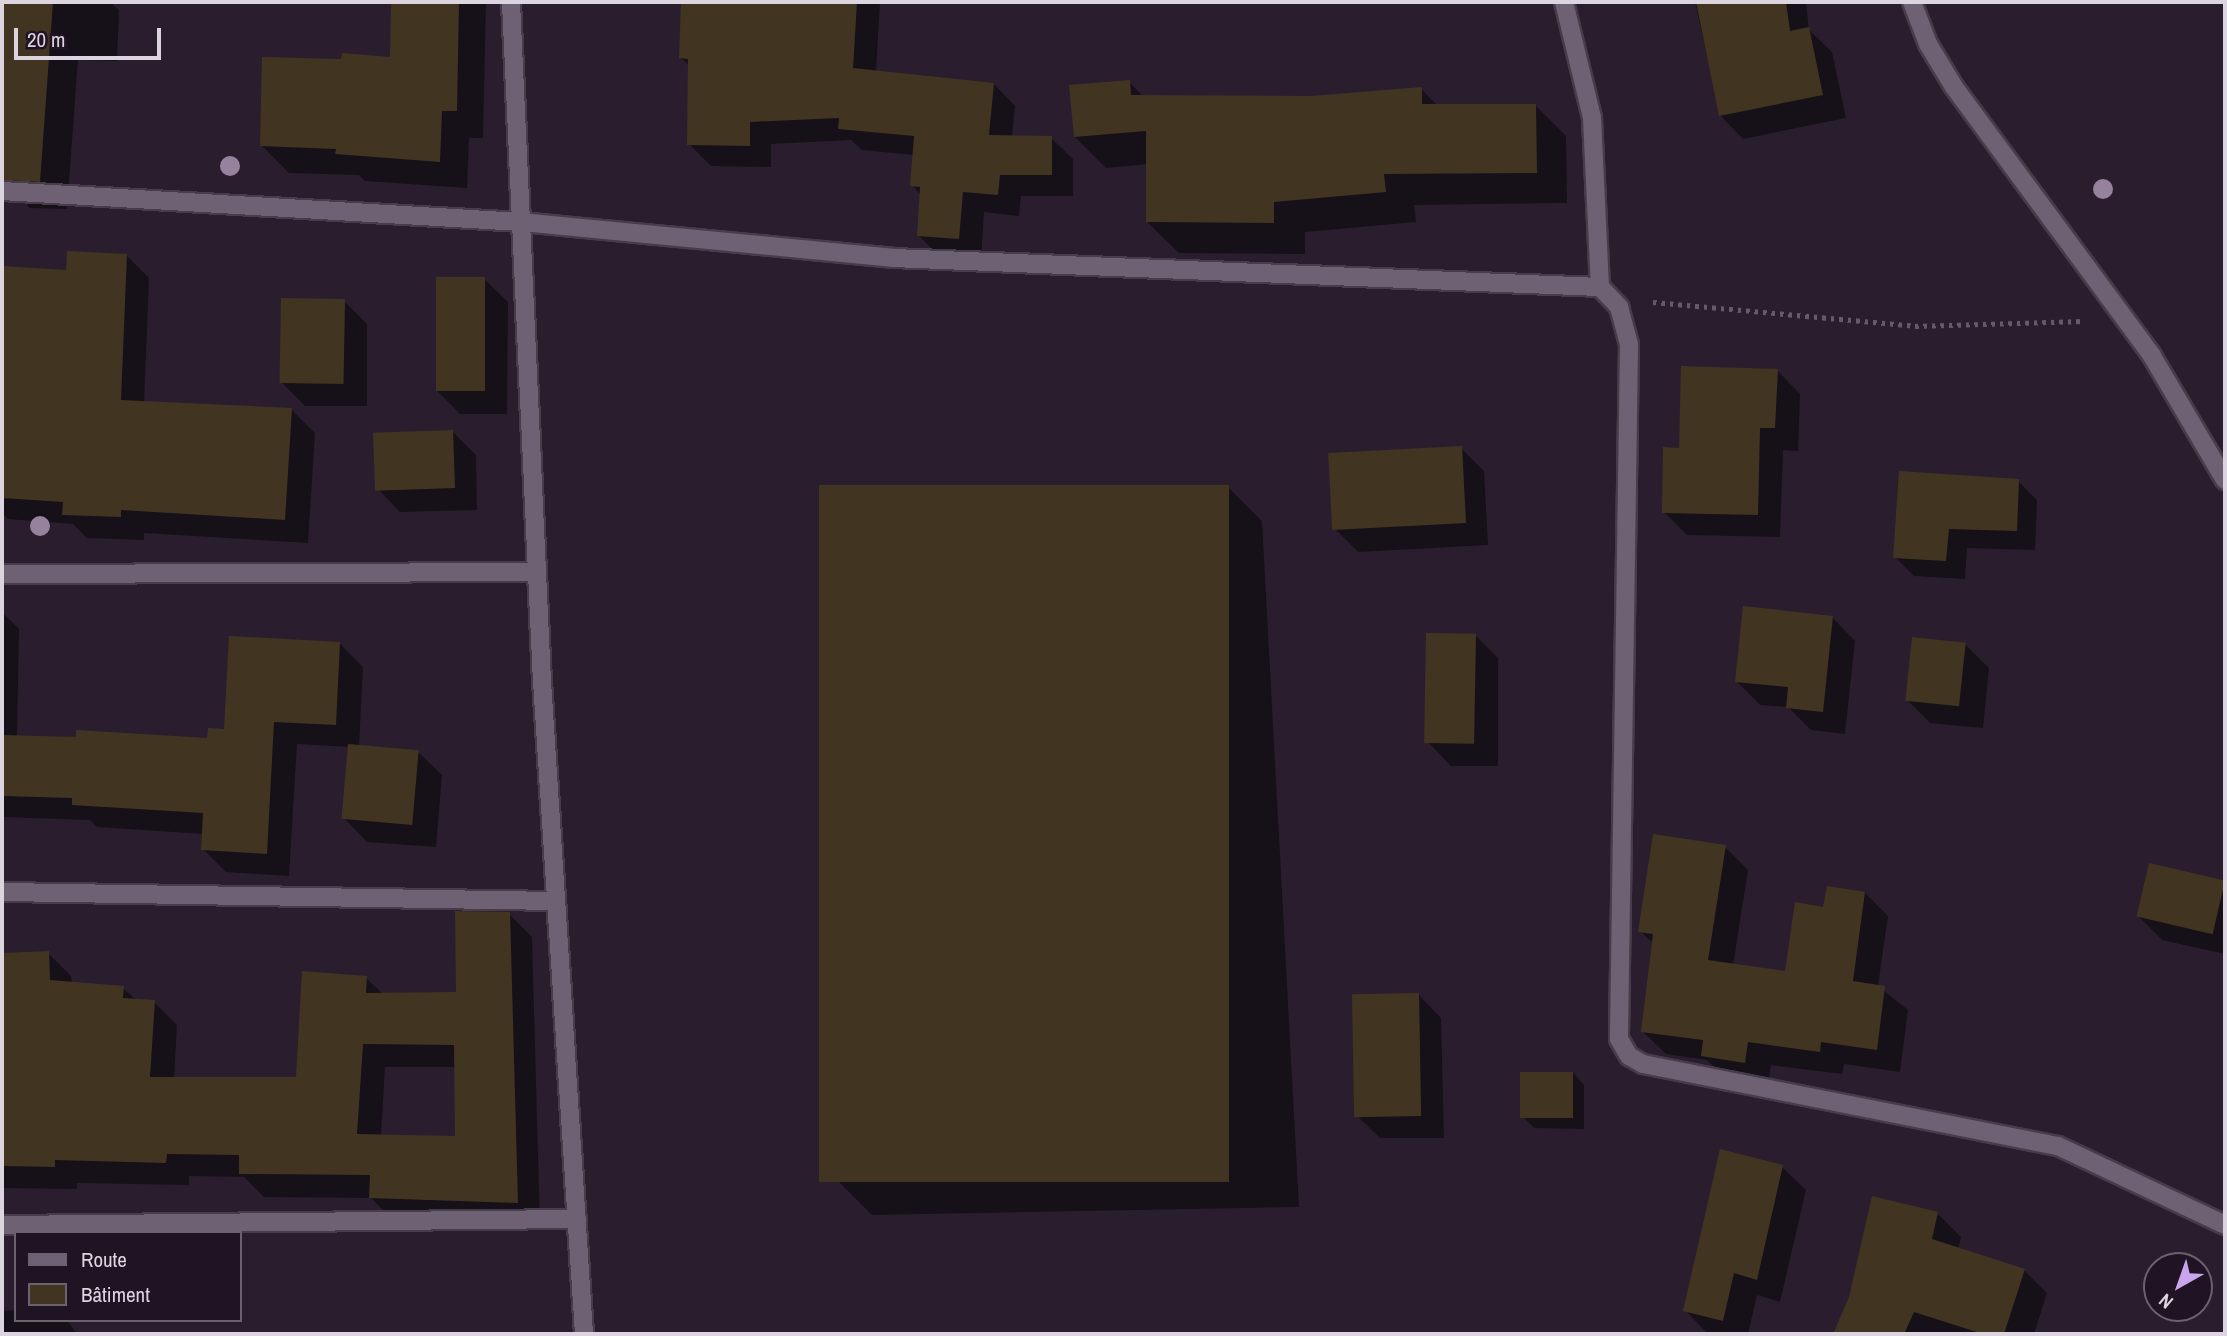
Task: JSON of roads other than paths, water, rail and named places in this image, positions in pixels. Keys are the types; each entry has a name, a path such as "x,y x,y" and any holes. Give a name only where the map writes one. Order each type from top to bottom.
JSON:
{"street":[{"path":"511,2 537,572 584,1334"},
{"path":"1564,2 1592,118 1605,293 1619,307 1629,345 1619,1040 1629,1056 1643,1064 2057,1146 2225,1225"},
{"path":"1912,2 1928,44 1954,87 2152,356 2225,480"},
{"path":"2,191 521,222 892,258 1605,293"},
{"path":"2,574 537,572"},
{"path":"2,892 556,901"},
{"path":"2,1225 577,1219"}]}
